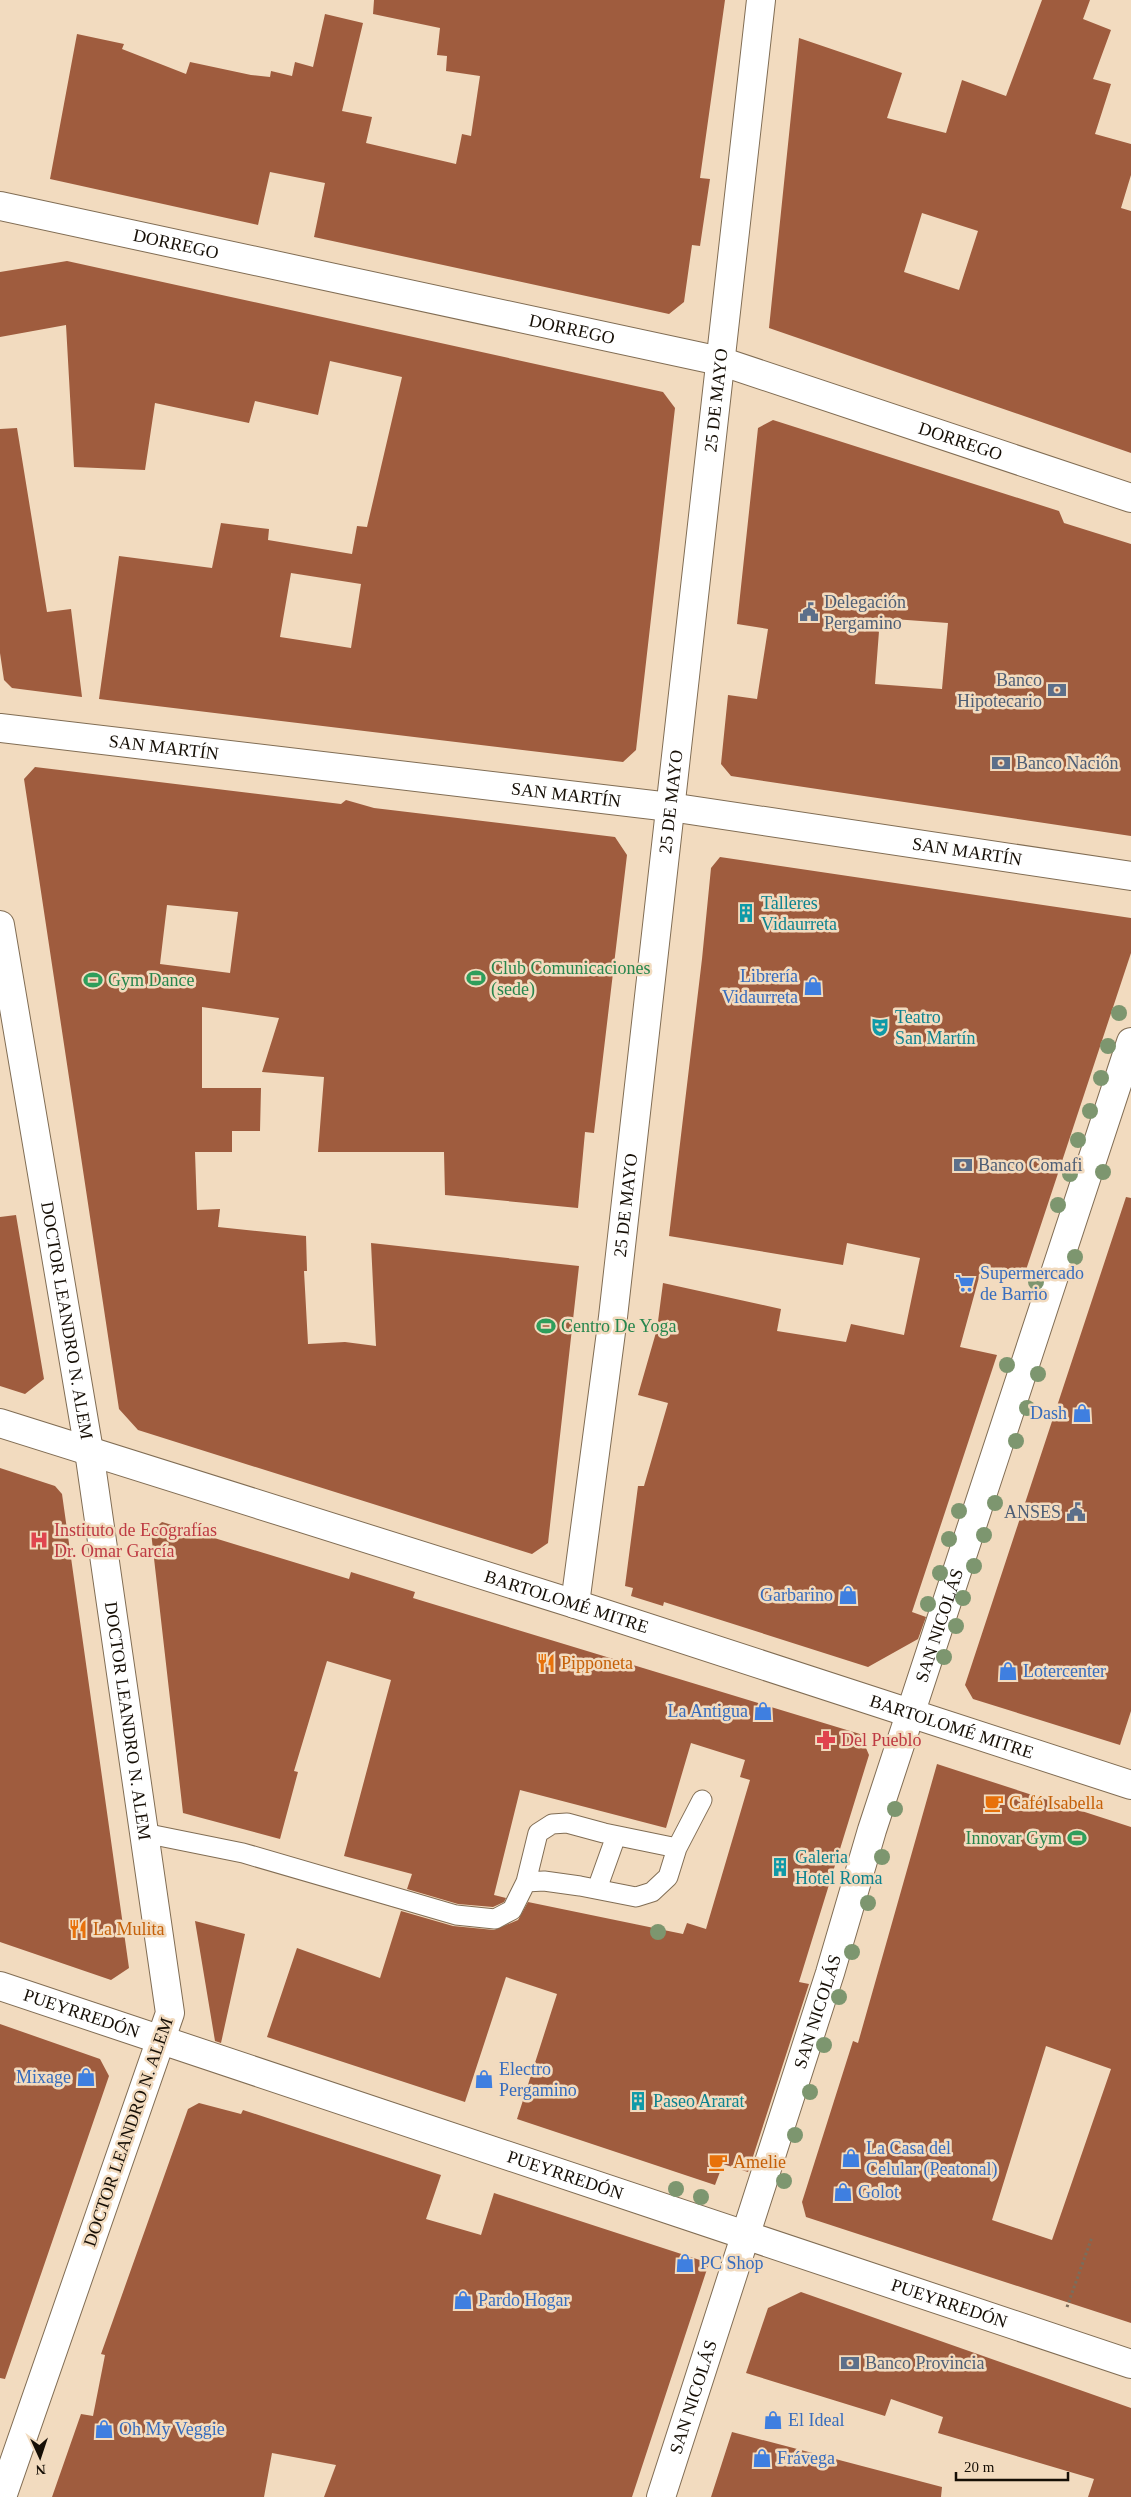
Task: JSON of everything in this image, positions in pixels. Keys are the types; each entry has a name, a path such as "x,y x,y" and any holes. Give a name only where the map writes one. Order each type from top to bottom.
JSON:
{"street":[{"name":"25 DE MAYO","path":"575,1604 614,1317 762,0"},
{"name":"DORREGO","path":"0,206 720,361 1131,498"},
{"name":"SAN MARTÍN","path":"0,728 670,807 1131,876"},
{"name":"DOCTOR LEANDRO N. ALEM","path":"0,930 89,1451 170,2013 2,2497"},
{"name":"SAN NICOLÁS","path":"661,2497 830,1973 872,1830 1131,1042"},
{"name":"BARTOLOMÉ MITRE","path":"0,1423 575,1604 1131,1785"},
{"name":"PUEYRREDÓN","path":"0,1986 1131,2364"}],"lane":[{"path":"526,1882 544,1881 597,1889 636,1898 652,1892 668,1877 677,1848 702,1800"},
{"path":"144,1833 242,1853 456,1915 495,1919 512,1910 526,1882 538,1833 552,1824 567,1823 616,1836 677,1848"},
{"path":"597,1889 616,1836"}],"path":[{"path":"1056,2338 1092,2237"}],"building":[{"path":"374,0 725,0 700,178 710,179 700,246 692,245 684,302 669,314 314,237 325,183 270,172 258,225 50,179 77,34 124,44 122,49 186,74 190,62 251,75 270,77 271,71 292,76 295,62 313,67 325,14 363,23 342,111 372,117 366,143 456,164 462,134 471,136 480,76 446,71 447,56 437,55 440,28 373,14"},
{"path":"1042,0 1090,0 1083,19 1111,30 1093,79 1111,84 1095,134 1131,144 1131,175 1121,208 1131,211 1131,453 769,328 799,38 902,73 887,118 946,133 962,80 1006,96","holes":["922,213 978,231 959,290 904,272"]},
{"path":"67,261 663,392 675,408 636,750 623,762 99,699 119,556 212,568 221,523 269,529 268,540 352,554 357,526 367,527 402,377 330,361 318,415 255,401 249,423 155,403 145,470 74,467 66,325 0,337 0,272","holes":["291,573 361,584 351,648 280,637"]},
{"path":"773,420 1059,511 1064,523 1131,544 1131,836 731,776 721,764 728,695 757,699 768,629 737,624 758,428","holes":["880,618 948,623 942,689 875,684"]},
{"path":"17,428 47,612 71,609 82,697 12,688 4,680 0,653 0,429"},
{"path":"35,767 341,804 346,800 374,808 615,837 627,855 594,1133 585,1132 578,1208 445,1195 444,1152 318,1152 324,1077 262,1072 279,1018 202,1007 202,1088 261,1088 260,1131 232,1131 232,1152 195,1152 197,1210 220,1209 218,1227 306,1236 307,1271 304,1271 308,1344 345,1342 376,1346 371,1243 579,1266 548,1543 532,1554 138,1430 119,1409 24,779","holes":["167,905 238,912 230,973 160,964"]},
{"path":"720,857 1131,918 1131,953 1023,1279 981,1270 960,1347 997,1355 912,1612 926,1617 918,1639 868,1667 664,1602 663,1606 631,1596 633,1588 625,1586 638,1486 644,1486 668,1403 638,1395 657,1329 663,1283 781,1309 777,1331 846,1342 851,1324 904,1335 920,1258 847,1243 843,1265 669,1236 711,868"},
{"path":"1126,1197 1131,1198 1131,1711 1120,1745 973,1699 965,1685"},
{"path":"16,1215 44,1379 25,1394 0,1386 0,1217"},
{"path":"0,1468 55,1486 62,1494 129,1968 111,1980 0,1942"},
{"path":"162,1522 349,1579 351,1572 415,1592 413,1598 860,1734 869,1755 799,1982 809,1984 748,2172 723,2164 715,2185 517,2119 557,1994 506,1977 465,2102 267,2037 297,1948 380,1978 401,1911 453,1926 494,1930 518,1920 528,1902 683,1934 687,1923 706,1929 750,1780 740,1777 745,1760 691,1743 666,1828 520,1790 494,1895 506,1898 504,1902 493,1907 458,1904 407,1889 412,1874 344,1856 391,1680 327,1661 294,1771 298,1772 280,1839 183,1813 151,1532"},
{"path":"937,1764 1131,1827 1131,2323 806,2217 802,2202 853,2041 858,2043","holes":["1046,2046 1111,2069 1052,2240 992,2220"]},
{"path":"195,1921 245,1934 221,2043 215,2041"},
{"path":"0,2024 100,2059 109,2076 5,2379 0,2378"},
{"path":"199,2103 241,2114 243,2110 441,2175 426,2219 481,2235 494,2193 709,2263 632,2497 324,2497 336,2465 272,2453 264,2497 52,2497 81,2414 93,2416 105,2355 101,2354 188,2109"},
{"path":"801,2292 1131,2408 1131,2497 1088,2497 1094,2479 938,2433 943,2417 891,2399 885,2416 746,2373 768,2308"},
{"path":"732,2432 942,2487 941,2497 711,2497"}],"place":[{"name":"Delegación Pergamino","path":"809,612"},
{"name":"Banco Hipotecario","path":"1057,690"},
{"name":"Banco Nación","path":"1001,763"},
{"name":"Talleres Vidaurreta","path":"746,913"},
{"name":"Club Comunicaciones (sede)","path":"476,978"},
{"name":"Gym Dance","path":"93,980"},
{"name":"Librería Vidaurreta","path":"813,986"},
{"name":"Teatro San Martín","path":"880,1027"},
{"name":"Banco Comafi","path":"963,1165"},
{"name":"Supermercado de Barrio","path":"965,1283"},
{"name":"Centro De Yoga","path":"546,1326"},
{"name":"Dash","path":"1082,1413"},
{"name":"ANSES","path":"1076,1512"},
{"name":"Instituto de Ecografías Dr. Omar García","path":"39,1540"},
{"name":"Garbarino","path":"848,1595"},
{"name":"Pipponeta","path":"546,1663"},
{"name":"Lotercenter","path":"1008,1671"},
{"name":"La Antigua","path":"763,1711"},
{"name":"Del Pueblo","path":"826,1740"},
{"name":"Café Isabella","path":"994,1803"},
{"name":"Innovar Gym","path":"1077,1838"},
{"name":"Galeria Hotel Roma","path":"780,1867"},
{"name":"La Mulita","path":"78,1929"},
{"name":"Mixage","path":"86,2077"},
{"name":"Electro Pergamino","path":"484,2079"},
{"name":"Paseo Ararat","path":"638,2101"},
{"name":"La Casa del Celular (Peatonal)","path":"851,2158"},
{"name":"Amelie","path":"718,2162"},
{"name":"Golot","path":"843,2192"},
{"name":"PC Shop","path":"685,2263"},
{"name":"Pardo Hogar","path":"463,2300"},
{"name":"Banco Provincia","path":"850,2363"},
{"name":"El Ideal","path":"773,2420"},
{"name":"Oh My Veggie","path":"104,2429"},
{"name":"Frávega","path":"762,2458"}]}
